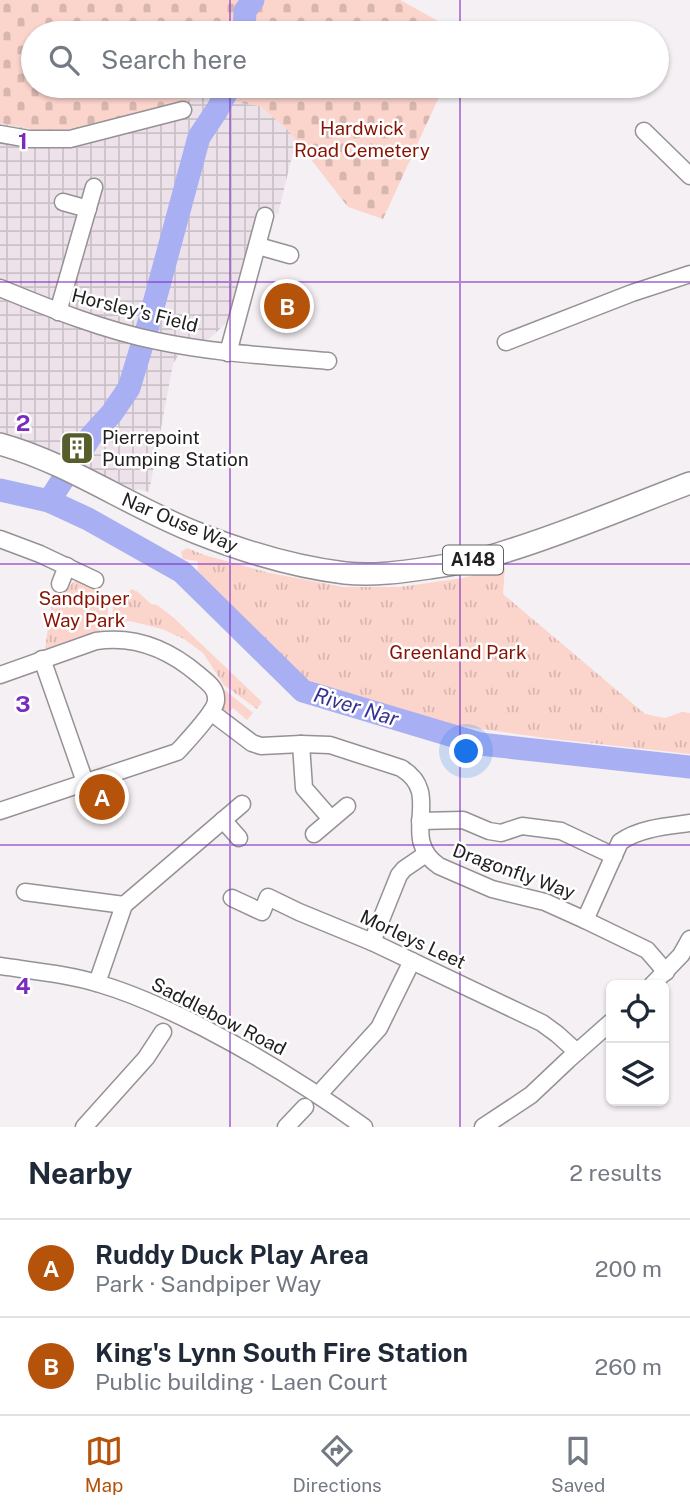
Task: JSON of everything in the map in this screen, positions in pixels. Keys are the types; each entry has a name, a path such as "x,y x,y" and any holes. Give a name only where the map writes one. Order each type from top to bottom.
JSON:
{"main road":[{"name":"Nar Ouse Way","path":"0,444 14,447 220,542 293,564 347,573 395,573 468,562 506,552 690,483"}],"street":[{"path":"0,134 29,139 70,139 183,110"},
{"path":"644,131 690,176"},
{"name":"Horsley's Field","path":"58,312 94,187"},
{"path":"63,202 88,209"},
{"path":"228,353 265,216"},
{"path":"258,246 290,255"},
{"path":"506,342 632,293 690,274"},
{"name":"Horsley's Field","path":"0,288 58,312 152,340 228,353 328,360"},
{"path":"0,539 95,580"},
{"path":"60,584 67,566"},
{"path":"0,674 96,641 134,641 178,658 214,688 216,694 211,712 177,752 0,811"},
{"path":"42,659 85,782"},
{"name":"Dragonfly Way","path":"211,712 251,743 261,746 330,745 401,768 416,779 421,791 420,833 426,854 431,860 492,889 545,902 585,920 647,950 666,972"},
{"path":"300,744 304,788 331,819"},
{"path":"97,983 124,905 242,804"},
{"path":"314,834 347,806"},
{"path":"223,820 239,838"},
{"path":"420,821 463,820 501,833 522,825 561,831 614,856"},
{"path":"585,920 621,842 628,836 690,823"},
{"path":"372,942 399,875 426,854"},
{"path":"25,892 124,905"},
{"name":"Morleys Leet","path":"232,898 262,912 268,897 372,942 542,1023 577,1052"},
{"path":"657,980 681,955 690,939"},
{"path":"318,1094 379,1028 412,961"},
{"name":"Saddlebow Road","path":"0,966 97,983 171,1011 240,1047 318,1094 364,1127"},
{"path":"483,1127 531,1095 606,1026"},
{"path":"84,1127 146,1058 163,1032"},
{"path":"286,1127 305,1107"}],"shaded area":[{"path":"197,98 208,98 260,106 296,140 278,214 258,209 227,322 209,339 179,354 173,364 149,492 136,491 0,432 0,123 52,133"}],"green space":[{"name":"Hardwick Road Cemetery","path":"0,0 400,0 438,21 21,21 21,98 197,98 52,133 0,123"},
{"name":"Hardwick Road Cemetery","path":"208,98 438,98 383,219 348,207 288,130 260,106"},
{"name":"Greenland Park","path":"187,548 270,573 343,587 400,587 463,578 505,567 503,594 645,714 665,718 682,712 690,713 690,754 445,724 319,686 296,673 197,579 198,561 183,559 181,552"},
{"name":"Sandpiper Way Park","path":"78,581 101,590 108,607 108,628 45,649 56,592 64,594 73,582"},
{"path":"132,589 174,618 262,702 257,709 224,685 203,653 184,639 162,629 130,621 112,623 113,605"},
{"path":"223,690 253,713 247,720 233,708 227,714 222,709"}],"waterway":[{"path":"245,21 245,11 253,0"},
{"path":"49,501 91,436 112,413 129,388 199,137 224,98"},
{"name":"River Nar","path":"0,490 49,501 88,519 182,572 303,691 480,744 690,767"}],"place":[{"name":"King's Lynn South Fire Station","path":"287,306"},
{"name":"Pierrepoint Pumping Station","path":"77,448"},
{"name":"Ruddy Duck Play Area","path":"102,797"}]}
